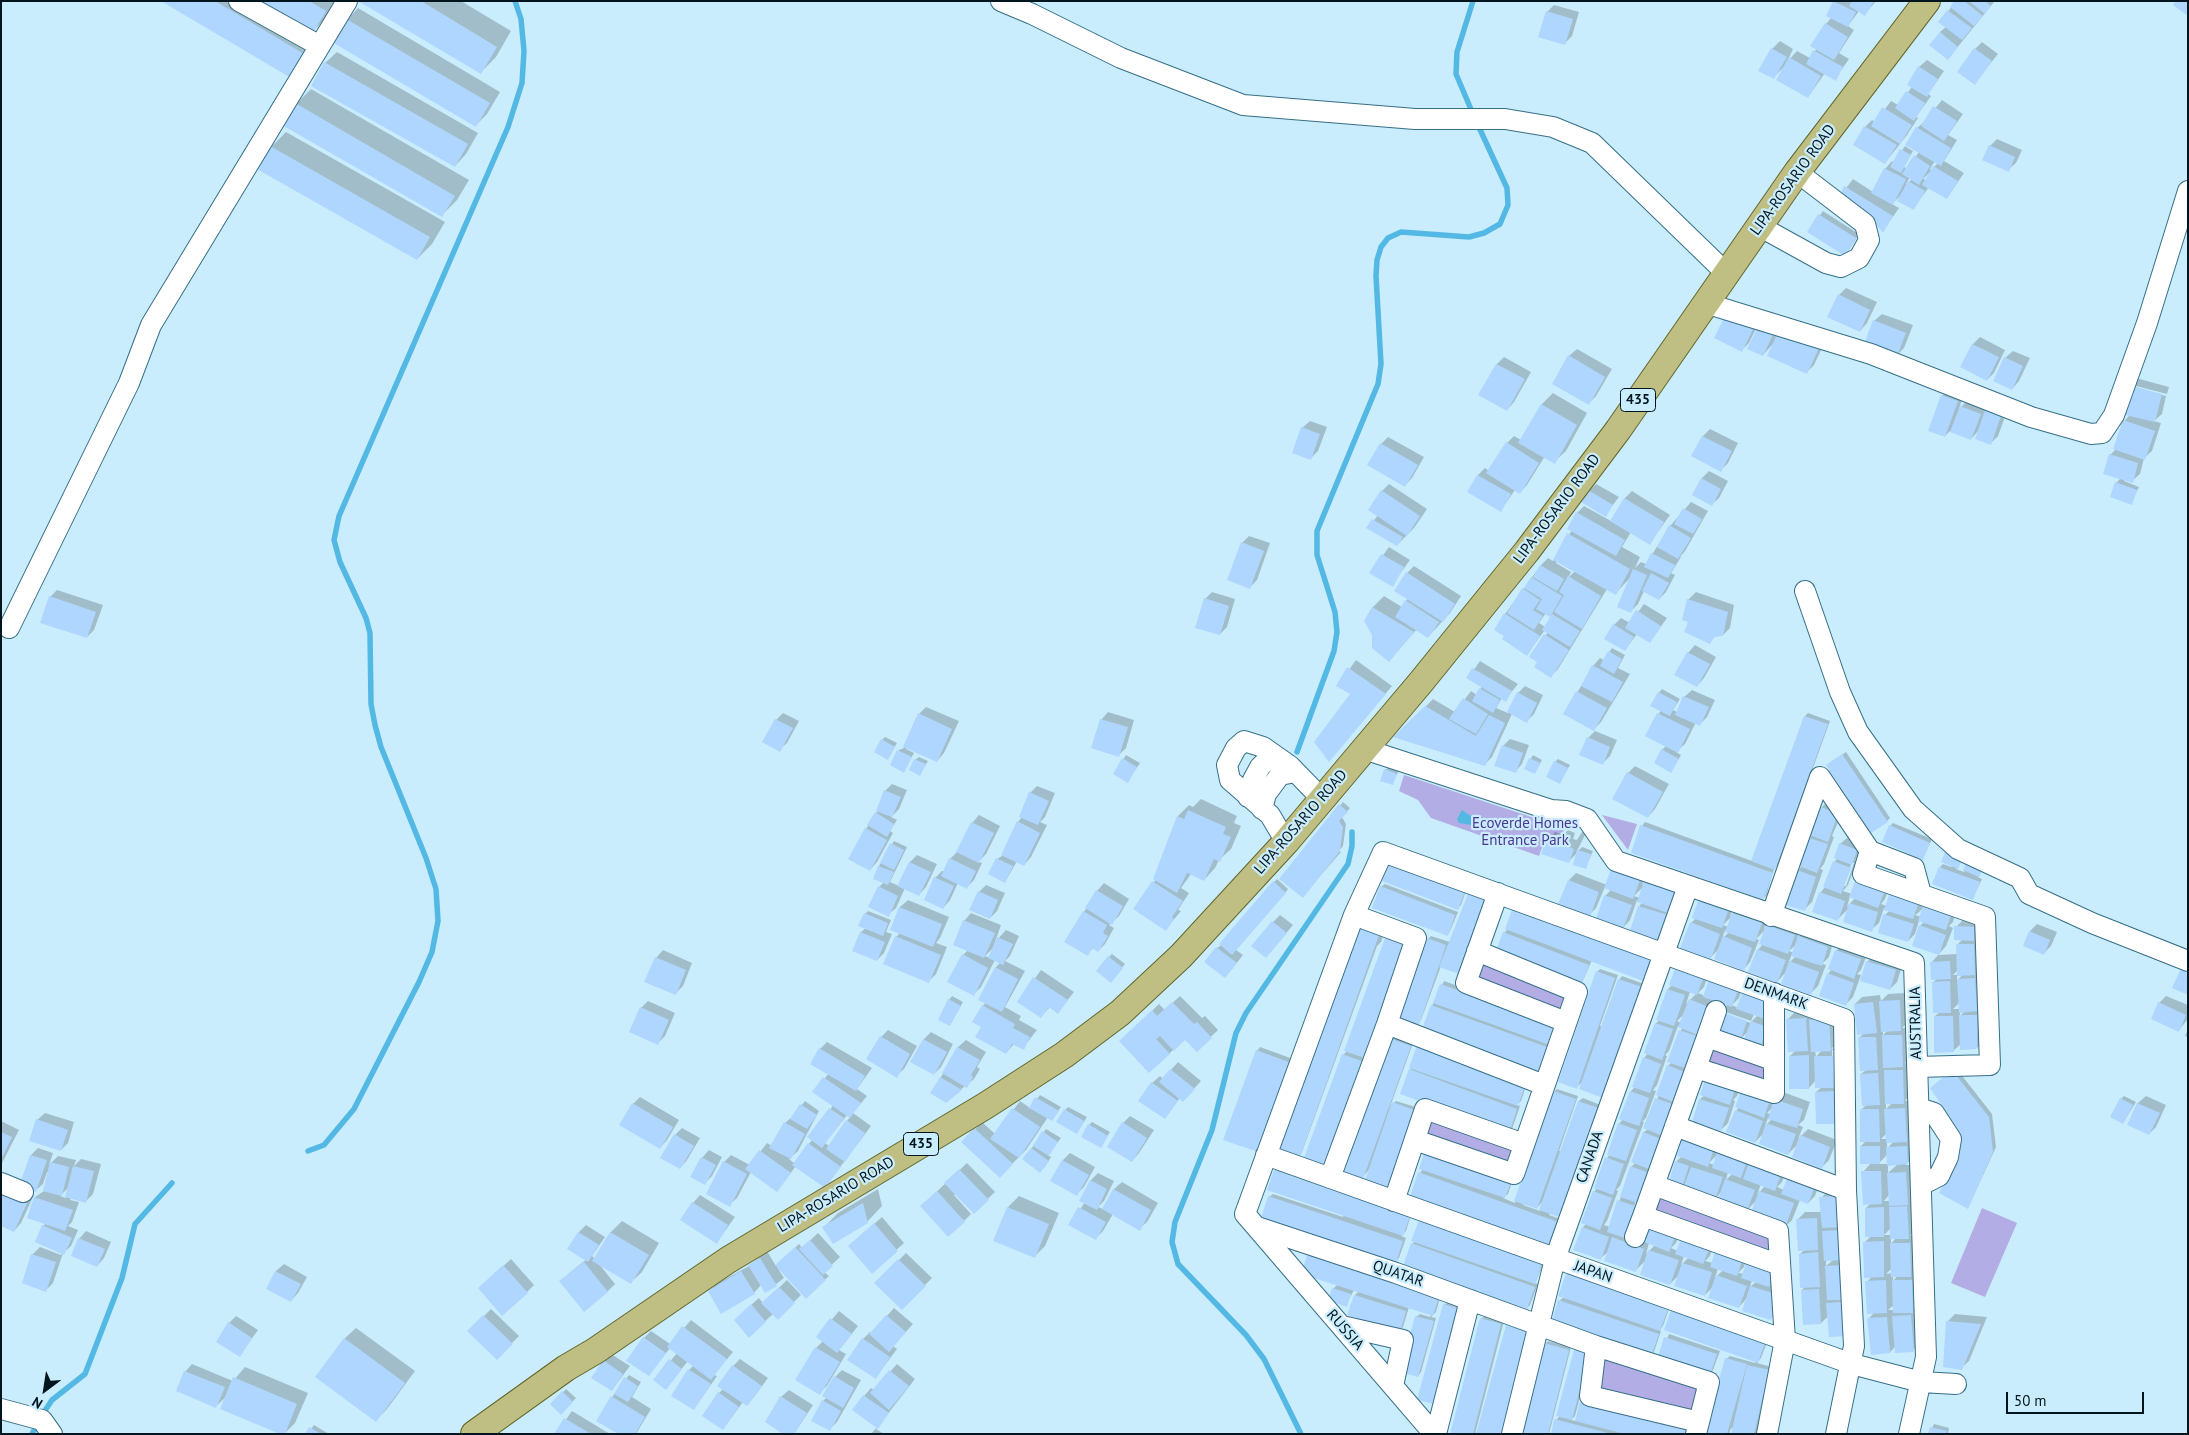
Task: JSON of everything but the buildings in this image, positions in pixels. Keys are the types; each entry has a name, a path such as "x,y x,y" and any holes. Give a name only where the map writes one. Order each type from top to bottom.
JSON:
{"main road":[{"name":"LIPA-ROSARIO ROAD","path":"474,1434 566,1368 595,1351 728,1260 985,1106 1064,1054 1120,1012 1181,956 1286,842 1527,551 1618,430 1797,172 1928,1"}],"street":[{"path":"239,1 320,46"},
{"path":"8,628 129,383 151,325 347,1"},
{"path":"1001,1 1032,14 1121,58 1243,105 1414,119 1505,119 1553,127 1592,143 1726,273"},
{"path":"1759,226 1826,263 1841,267 1859,258 1869,240 1865,224 1797,172"},
{"path":"1705,303 1871,354 2031,417 2091,434 2102,433 2114,415 2144,332 2188,191"},
{"path":"1805,591 1840,692 1858,732 1913,809 1958,849 2020,878 2029,894 2092,923 2188,961"},
{"path":"1286,842 1270,815 1230,780 1227,765 1236,748 1244,741 1263,747 1295,772 1327,793"},
{"name":"AUSTRALIA","path":"1364,749 1551,810 1582,816 1595,829 1616,861 1771,916 1914,963 1926,1356 1909,1434"},
{"path":"1255,803 1253,780 1260,767 1266,761 1278,758"},
{"path":"1255,803 1266,794 1280,775 1295,772"},
{"path":"1771,916 1820,777 1870,851 1914,868 1921,894 1984,917 1990,1065 1917,1067"},
{"name":"DENMARK","path":"1354,915 1383,852 1664,952 1844,1019 1846,1190 1854,1346 1852,1364 1836,1434"},
{"name":"CANADA","path":"1512,1434 1554,1259 1688,886"},
{"path":"1498,893 1466,983 1566,1022"},
{"path":"1266,1155 1354,915 1416,938 1387,1024 1330,1178"},
{"path":"1415,1140 1514,1174 1578,992 1477,951"},
{"path":"1696,1068 1774,1093 1772,1060 1774,993"},
{"path":"1635,1237 1716,1011"},
{"path":"1387,1024 1544,1085"},
{"path":"1707,1037 1772,1060"},
{"path":"1918,1108 1934,1113 1951,1139 1948,1156 1939,1176 1921,1185"},
{"path":"1394,1201 1425,1109 1524,1144"},
{"path":"1675,1126 1846,1190"},
{"name":"JAPAN","path":"1266,1155 1852,1364 1921,1382 1956,1384"},
{"name":"RUSSIA","path":"1266,1155 1245,1214 1435,1434"},
{"path":"1,1183 23,1192"},
{"path":"1654,1185 1778,1231 1785,1340 1767,1434"},
{"path":"1643,1216 1780,1265"},
{"name":"QUATAR","path":"1257,1227 1470,1300 1596,1346 1709,1382 1697,1428"},
{"path":"1435,1434 1470,1300"},
{"path":"1342,1326 1403,1340 1393,1386"},
{"path":"1596,1346 1590,1396 1697,1428"},
{"path":"1,1409 42,1420 52,1434"}],"green space":[{"name":"Ecoverde Homes Entrance Park","path":"1404,775 1565,828 1562,834 1546,836 1539,856 1431,818 1418,800 1399,791"},
{"path":"1602,815 1637,824 1628,850"},
{"path":"1477,951 1577,992 1566,1022 1466,983"},
{"path":"1707,1037 1773,1060 1774,1093 1696,1068"},
{"path":"1425,1109 1524,1144 1514,1174 1415,1140"},
{"path":"1654,1185 1778,1231 1780,1265 1643,1216"},
{"path":"1982,1208 2017,1223 1985,1297 1951,1283"},
{"path":"1596,1346 1709,1382 1699,1422 1590,1396"}],"water":[{"path":"1462,810 1469,815 1484,818 1483,827 1459,823 1457,819"}],"waterway":[{"path":"308,1151 324,1145 354,1109 419,982 432,952 438,921 436,889 426,858 381,747 375,725 371,704 370,633 366,618 340,562 334,540 339,516 508,127 522,83 524,51 521,19 515,1"},
{"path":"1473,1 1457,52 1456,74 1473,114"},
{"path":"1297,752 1334,651 1337,632 1335,612 1317,555 1317,531 1378,384 1381,364 1376,276 1377,260 1381,247 1388,238 1401,232 1469,237 1484,233 1500,224 1508,205 1507,188 1477,123"},
{"path":"1301,1434 1264,1359 1246,1335 1178,1264 1172,1242 1175,1222 1212,1130 1236,1033 1246,1013 1348,864 1352,846 1352,832"},
{"path":"46,1409 52,1400 85,1374 122,1278 135,1224 172,1183"},
{"path":"32,1434 38,1423"}]}
